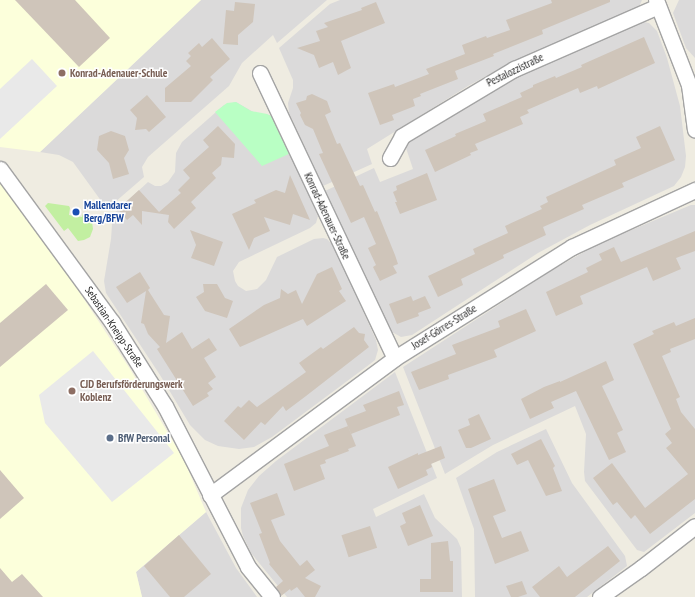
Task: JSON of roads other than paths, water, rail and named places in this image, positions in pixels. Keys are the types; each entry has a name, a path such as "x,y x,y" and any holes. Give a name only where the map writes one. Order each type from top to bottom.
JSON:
{"street":[{"path":"657,3 692,84 695,130"},
{"name":"Pestalozzistraße","path":"390,158 402,136 500,76 657,3"},
{"name":"Konrad-Adenauer-Straße","path":"260,73 395,358"},
{"name":"Sebastian-Kneipp-Straße","path":"0,169 112,322 165,406 188,446 210,495 248,567 272,597"},
{"name":"Josef-Görres-Straße","path":"210,495 395,358 572,247 695,190"},
{"path":"600,597 641,568 695,526"}],"place":[{"name":"Konrad-Adenauer-Schule","path":"62,73"},
{"name":"Mallendarer Berg/BFW","path":"76,212"},
{"name":"CJD Berufsförderungswerk Koblenz","path":"72,391"},
{"name":"BfW Personal","path":"110,438"}]}
